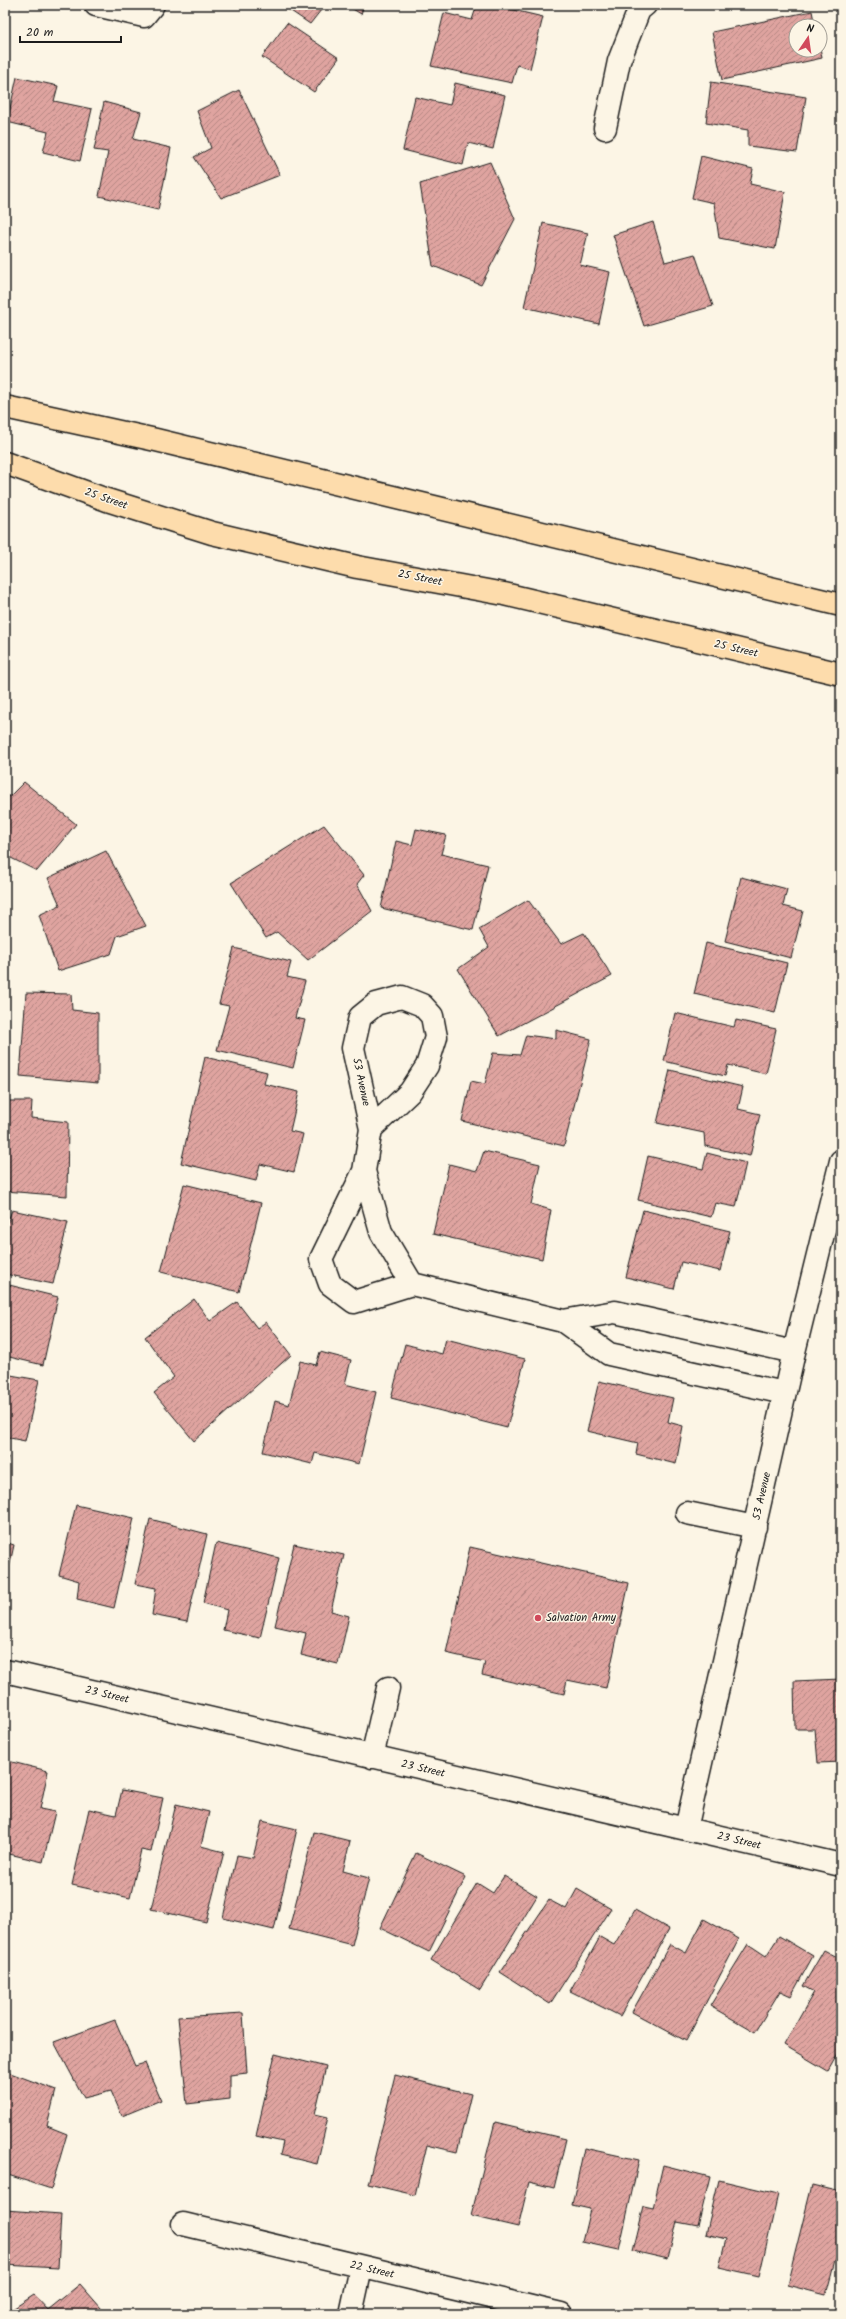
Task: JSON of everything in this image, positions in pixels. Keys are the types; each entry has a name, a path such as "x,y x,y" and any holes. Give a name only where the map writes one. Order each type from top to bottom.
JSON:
{"main road":[{"path":"5,407 156,440 841,605"},
{"name":"25 Street","path":"5,463 107,500 212,533 357,566 504,594 841,674"}],"street":[{"path":"96,5 148,10"},
{"path":"605,128 618,61 639,10 645,5"},
{"name":"53 Avenue","path":"364,1171 381,1232 412,1284 354,1302 330,1284 320,1259 364,1171 370,1129 353,1048 360,1016 376,1004 402,998 422,1005 432,1016 436,1037 427,1066 410,1092 370,1129"},
{"path":"563,1321 615,1312 794,1352 841,1161"},
{"path":"412,1284 563,1321 609,1354 784,1393"},
{"name":"53 Avenue","path":"686,1829 794,1352"},
{"path":"687,1513 754,1527"},
{"name":"23 Street","path":"5,1670 372,1758 841,1865"},
{"path":"372,1758 388,1688"},
{"name":"22 Street","path":"183,2224 361,2268 561,2314"},
{"path":"351,2314 361,2268"}],"building":[{"path":"282,5 325,5 310,24"},
{"path":"346,5 364,5 361,14"},
{"path":"477,5 492,5 543,17 530,69 517,65 512,83 431,66 444,13 472,20"},
{"path":"812,11 813,18 788,18 788,58 822,58 722,80 712,32"},
{"path":"287,23 339,58 314,92 262,57"},
{"path":"17,77 58,86 54,101 92,109 80,161 43,152 48,132 7,122"},
{"path":"711,82 806,97 797,152 748,146 748,130 706,123"},
{"path":"455,83 505,95 493,149 468,143 463,165 403,150 415,97 450,105"},
{"path":"239,90 280,175 221,198 194,157 211,148 197,111"},
{"path":"104,102 141,112 133,139 171,148 158,210 99,196 108,152 94,150"},
{"path":"701,156 753,169 750,184 785,192 775,249 719,238 714,203 692,198"},
{"path":"490,162 515,219 481,285 433,266 420,184"},
{"path":"653,222 665,262 695,254 713,306 644,326 613,235"},
{"path":"543,223 588,233 580,265 610,272 599,324 524,307"},
{"path":"24,782 76,824 37,871 5,855 5,801"},
{"path":"324,825 364,875 357,884 372,911 308,960 277,932 266,938 231,883"},
{"path":"416,829 446,835 441,854 488,865 473,930 381,908 396,841 412,845"},
{"path":"106,851 146,926 117,936 111,954 58,971 39,915 60,905 48,878"},
{"path":"741,877 787,889 783,906 803,911 791,958 725,941"},
{"path":"528,900 561,944 584,933 612,976 499,1036 458,969 489,947 479,929"},
{"path":"706,943 787,963 775,1013 694,994"},
{"path":"234,948 291,962 287,977 305,981 295,1018 305,1020 293,1068 217,1050 229,1006 219,1004"},
{"path":"26,993 71,994 72,1010 98,1013 98,1083 20,1076"},
{"path":"675,1013 734,1027 736,1020 776,1029 766,1074 728,1065 725,1076 664,1061"},
{"path":"556,1030 591,1039 564,1146 462,1121 471,1081 485,1084 493,1053 520,1055 526,1035 556,1039"},
{"path":"205,1057 267,1072 264,1084 299,1092 290,1131 303,1134 294,1172 260,1164 256,1181 181,1163"},
{"path":"670,1070 743,1087 738,1109 760,1114 750,1156 705,1146 704,1133 657,1123"},
{"path":"5,1101 32,1101 31,1118 68,1122 67,1196 5,1191"},
{"path":"484,1151 540,1164 531,1204 551,1210 542,1259 433,1234 449,1164 477,1171"},
{"path":"707,1153 746,1163 736,1207 715,1203 711,1217 638,1200 648,1156 703,1169"},
{"path":"184,1184 261,1203 239,1292 161,1272"},
{"path":"12,1210 68,1222 53,1284 5,1274 5,1229"},
{"path":"643,1210 730,1231 720,1271 681,1262 674,1289 626,1277"},
{"path":"5,1284 58,1297 43,1365 5,1356"},
{"path":"194,1299 210,1321 237,1302 257,1328 266,1322 291,1355 194,1441 154,1393 174,1377 145,1337"},
{"path":"446,1339 525,1359 507,1428 391,1398 405,1344 442,1354"},
{"path":"320,1352 351,1360 345,1384 376,1392 359,1464 315,1453 312,1464 263,1452 275,1401 289,1405 300,1361 316,1365"},
{"path":"5,1374 39,1380 25,1441 5,1437"},
{"path":"599,1381 673,1398 668,1422 683,1426 676,1464 636,1454 638,1443 587,1431"},
{"path":"5,1456 8,1457 5,1472"},
{"path":"76,1505 134,1518 114,1608 77,1599 79,1581 59,1575"},
{"path":"150,1519 207,1534 187,1622 152,1615 156,1588 135,1584"},
{"path":"5,1542 14,1545 6,1582 5,1581"},
{"path":"216,1543 279,1558 260,1638 223,1630 227,1610 203,1603"},
{"path":"294,1544 344,1555 331,1611 349,1616 338,1664 301,1655 306,1633 275,1626"},
{"name":"Salvation Army","path":"470,1547 629,1583 606,1688 567,1680 564,1694 482,1675 485,1662 446,1653"},
{"path":"841,1679 841,1762 818,1763 815,1729 795,1729 794,1681"},
{"path":"8,1761 48,1771 40,1809 55,1812 43,1862 5,1853 5,1772"},
{"path":"122,1790 163,1798 151,1852 141,1850 130,1898 72,1885 89,1809 116,1815"},
{"path":"176,1804 209,1812 201,1846 224,1852 206,1922 151,1909"},
{"path":"262,1821 297,1829 274,1930 223,1918 237,1855 253,1858"},
{"path":"314,1832 350,1841 343,1871 369,1878 352,1945 289,1929"},
{"path":"416,1853 466,1877 429,1952 380,1928"},
{"path":"504,1876 537,1896 480,1990 431,1960 477,1883 493,1893"},
{"path":"577,1889 611,1909 550,2004 500,1972 549,1900 566,1909"},
{"path":"635,1910 669,1929 620,2016 570,1991 600,1937 614,1945"},
{"path":"704,1919 739,1939 686,2041 632,2012 670,1944 686,1953"},
{"path":"779,1936 813,1956 791,1996 780,1991 755,2032 710,2006 748,1944 766,1956"},
{"path":"824,1950 841,1959 841,2048 828,2071 784,2045 814,1992 803,1986"},
{"path":"243,2013 247,2073 230,2075 230,2099 187,2104 178,2017"},
{"path":"115,2020 135,2066 145,2063 161,2100 122,2116 111,2091 84,2098 54,2042"},
{"path":"275,2054 326,2067 315,2114 328,2117 317,2164 280,2155 283,2142 256,2136"},
{"path":"5,2071 56,2090 47,2126 67,2134 51,2189 5,2174"},
{"path":"395,2075 471,2094 457,2152 427,2145 415,2195 368,2184"},
{"path":"495,2122 566,2139 554,2188 529,2182 518,2227 471,2216"},
{"path":"584,2148 639,2160 619,2250 582,2242 590,2209 572,2205"},
{"path":"663,2165 710,2177 698,2226 677,2222 668,2259 633,2251 644,2206 653,2208"},
{"path":"719,2180 778,2194 759,2277 719,2268 726,2239 706,2234"},
{"path":"812,2185 841,2192 841,2262 835,2261 826,2295 787,2285"},
{"path":"5,2210 61,2214 58,2268 5,2265"},
{"path":"80,2284 101,2308 101,2314 5,2314 34,2295 48,2310"}],"place":[{"name":"Salvation Army","path":"538,1618"}]}
